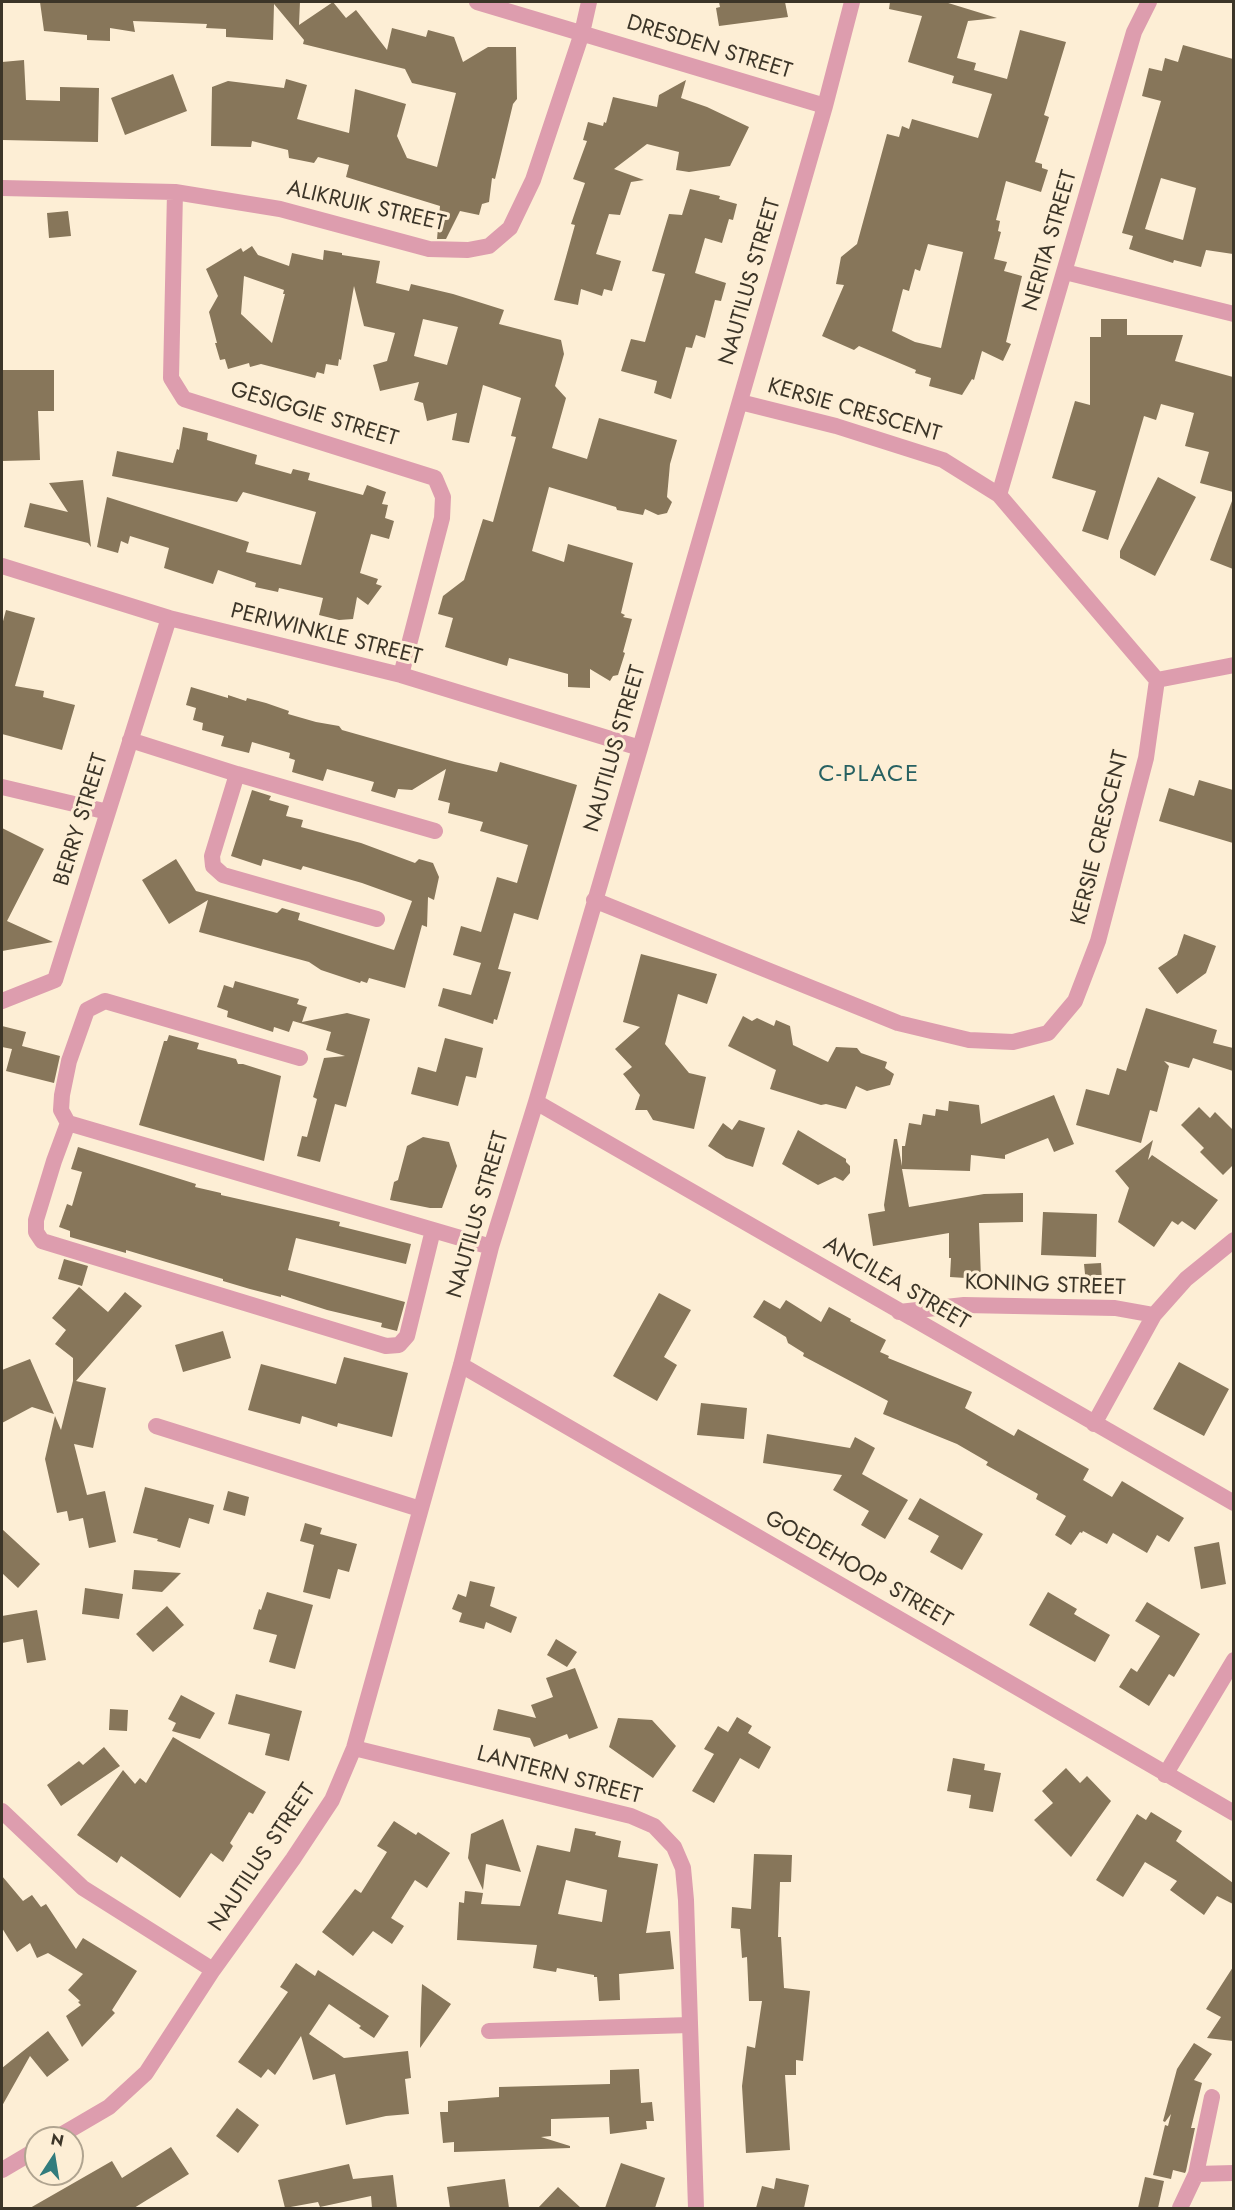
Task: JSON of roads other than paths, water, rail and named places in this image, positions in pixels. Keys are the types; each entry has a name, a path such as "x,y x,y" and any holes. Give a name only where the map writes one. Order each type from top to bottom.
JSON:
{"street":[{"name":"DRESDEN STREET","path":"477,2 825,106"},
{"name":"ALIKRUIK STREET","path":"2,189 175,192 280,209 429,249 468,250 489,246 510,228 533,180 582,33 589,2"},
{"name":"NAUTILUS STREET","path":"77,2126 109,2107 146,2073 213,1970 293,1859 332,1800 354,1748 461,1365 491,1247 640,748 825,106 852,2"},
{"name":"NERITA STREET","path":"999,495 1134,32 1149,2"},
{"name":"GESIGGIE STREET","path":"175,192 171,378 184,399 435,478 443,497 442,518 401,675"},
{"path":"1065,272 1233,314"},
{"name":"KERSIE CRESCENT","path":"594,900 898,1023 969,1040 1013,1041 1048,1033 1076,1002 1098,941 1146,758 1156,680 999,495 943,460 836,426 740,402"},
{"name":"PERIWINKLE STREET","path":"2,566 169,618 401,675 640,748"},
{"name":"BERRY STREET","path":"2,1001 55,980 169,618"},
{"path":"1156,680 1233,664"},
{"path":"130,740 237,774 435,831"},
{"path":"237,774 212,856 213,866 223,875 377,919"},
{"path":"2,787 108,812"},
{"path":"300,1058 105,1001 87,1010 69,1061 61,1110 68,1123 491,1247"},
{"name":"ANCILEA STREET","path":"536,1102 1233,1503"},
{"path":"68,1123 36,1220 36,1232 42,1241 386,1346 399,1345 407,1336 434,1230"},
{"name":"KONING STREET","path":"1094,1424 1154,1315 1186,1279 1233,1240"},
{"name":"KONING STREET","path":"899,1312 964,1305 1115,1308 1154,1315"},
{"name":"GOEDEHOOP STREET","path":"461,1365 1233,1814"},
{"path":"156,1426 420,1509"},
{"path":"1166,1775 1233,1660"},
{"name":"LANTERN STREET","path":"354,1748 631,1816 654,1826 674,1847 683,1868 686,1900 696,2208"},
{"path":"2,1811 83,1888 213,1970"},
{"path":"489,2031 690,2025"},
{"path":"1180,2208 1196,2174 1212,2097"},
{"path":"2,2170 24,2157"},
{"path":"1196,2174 1233,2173"}],"district":[{"name":"C-PLACE","path":"869,775"}]}
